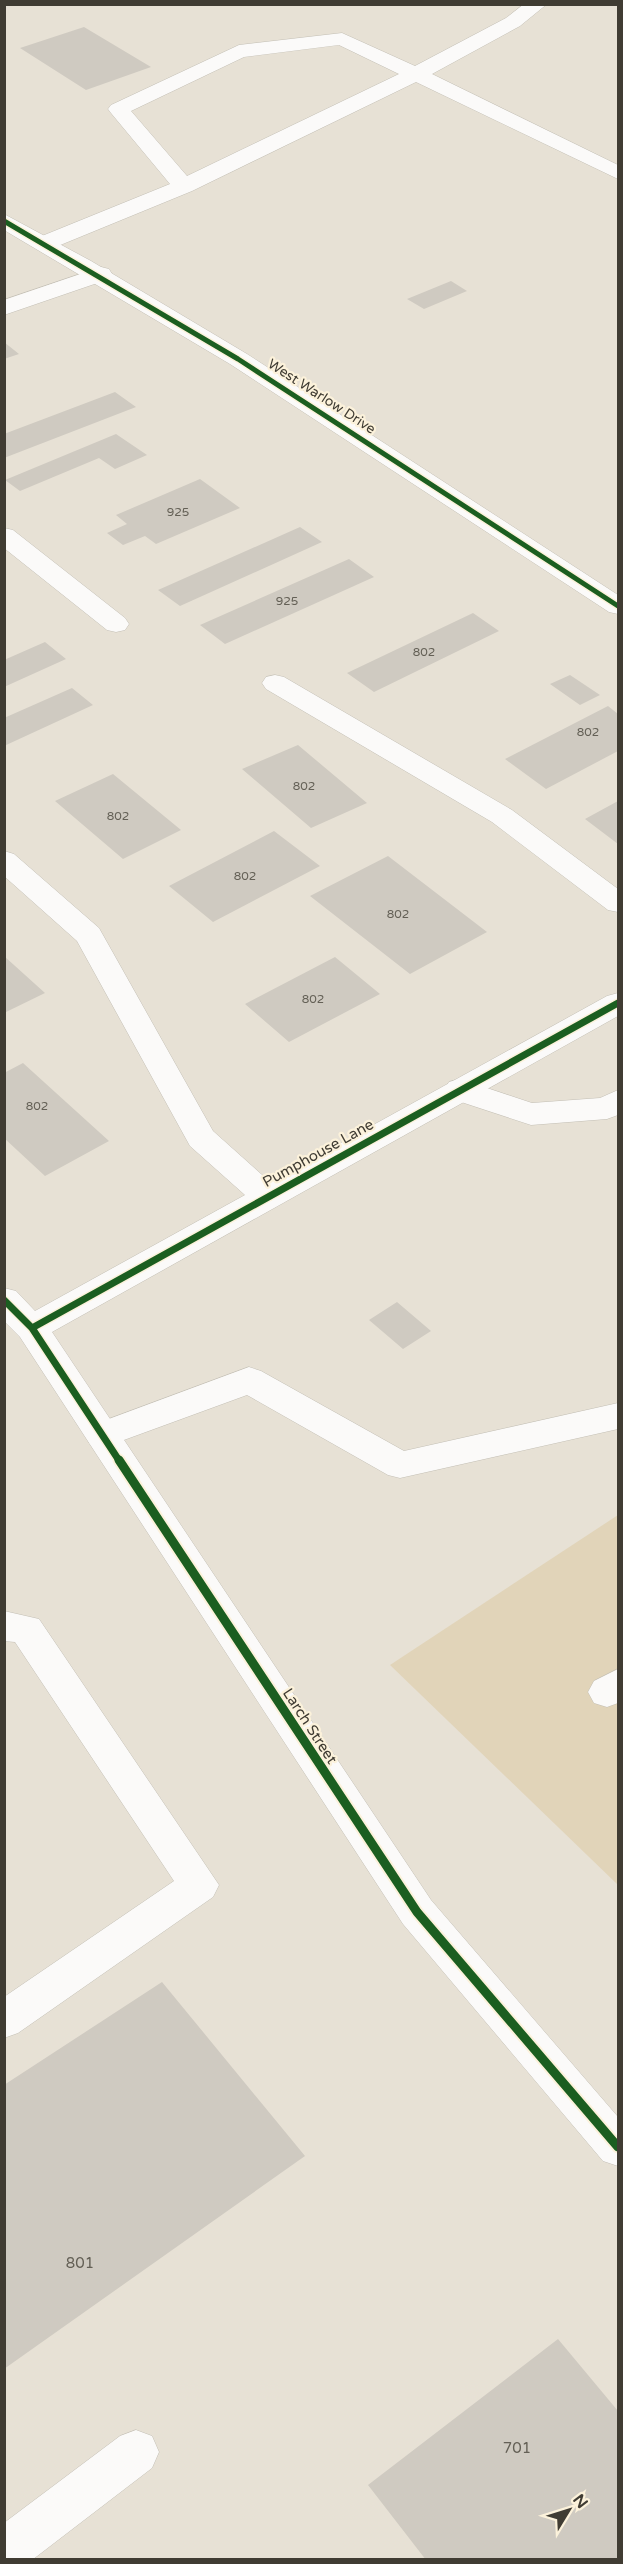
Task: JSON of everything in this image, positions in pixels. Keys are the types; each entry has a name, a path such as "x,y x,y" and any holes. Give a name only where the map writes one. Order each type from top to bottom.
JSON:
{"street":[{"path":"45,243 184,186 414,75 513,22 537,4"},
{"path":"184,186 118,109 239,51 342,39 569,147 618,173"},
{"name":"West Warlow Drive","path":"4,220 100,274 301,397 618,606"},
{"path":"4,308 100,274"},
{"path":"4,535 116,624"},
{"path":"275,684 502,816 618,903"},
{"path":"4,860 89,935 201,1138 267,1197"},
{"name":"Pumphouse Lane","path":"32,1328 618,1003"},
{"path":"460,1090 531,1114 615,1110"},
{"name":"Larch Street","path":"4,1300 32,1328 417,1912 618,2147"},
{"path":"102,1435 249,1380 400,1465 618,1416"},
{"path":"4,1626 26,1629 199,1885 4,2020"},
{"path":"4,2553 136,2452"}],"shaded area":[{"path":"618,1515 618,1885 390,1665"}],"building":[{"path":"84,27 151,67 86,90 20,48"},
{"path":"451,281 467,291 424,309 407,299"},
{"path":"4,342 19,354 4,359"},
{"path":"115,392 136,407 4,458 4,434"},
{"path":"116,434 147,455 115,469 99,458 20,491 5,480"},
{"path":"200,479 240,508 156,544 145,536 123,545 107,533 127,524 116,515"},
{"path":"300,527 322,542 180,606 158,590"},
{"path":"349,559 374,577 225,644 200,625"},
{"path":"473,613 499,631 374,692 347,673"},
{"path":"45,642 66,659 4,687 4,660"},
{"path":"570,675 600,695 580,705 550,684"},
{"path":"72,688 93,705 4,746 4,718"},
{"path":"608,706 618,714 618,751 546,789 505,759"},
{"path":"298,745 367,803 311,828 242,769"},
{"path":"113,774 181,830 123,859 55,801"},
{"path":"618,801 618,844 585,819"},
{"path":"274,831 320,866 213,922 169,886"},
{"path":"388,856 487,932 410,974 310,896"},
{"path":"4,956 45,993 4,1013"},
{"path":"335,957 380,994 289,1042 245,1004"},
{"path":"23,1063 109,1141 45,1176 4,1138 4,1073"},
{"path":"397,1302 431,1331 403,1349 369,1320"},
{"path":"162,1982 305,2156 4,2369 4,2085"},
{"path":"558,2339 618,2411 618,2560 426,2560 368,2485"}],"cycle path":[{"path":"4,221 161,311 315,407 618,606"},
{"path":"32,1328 618,1003"},
{"path":"4,1300 32,1328 417,1912 618,2147"}]}
